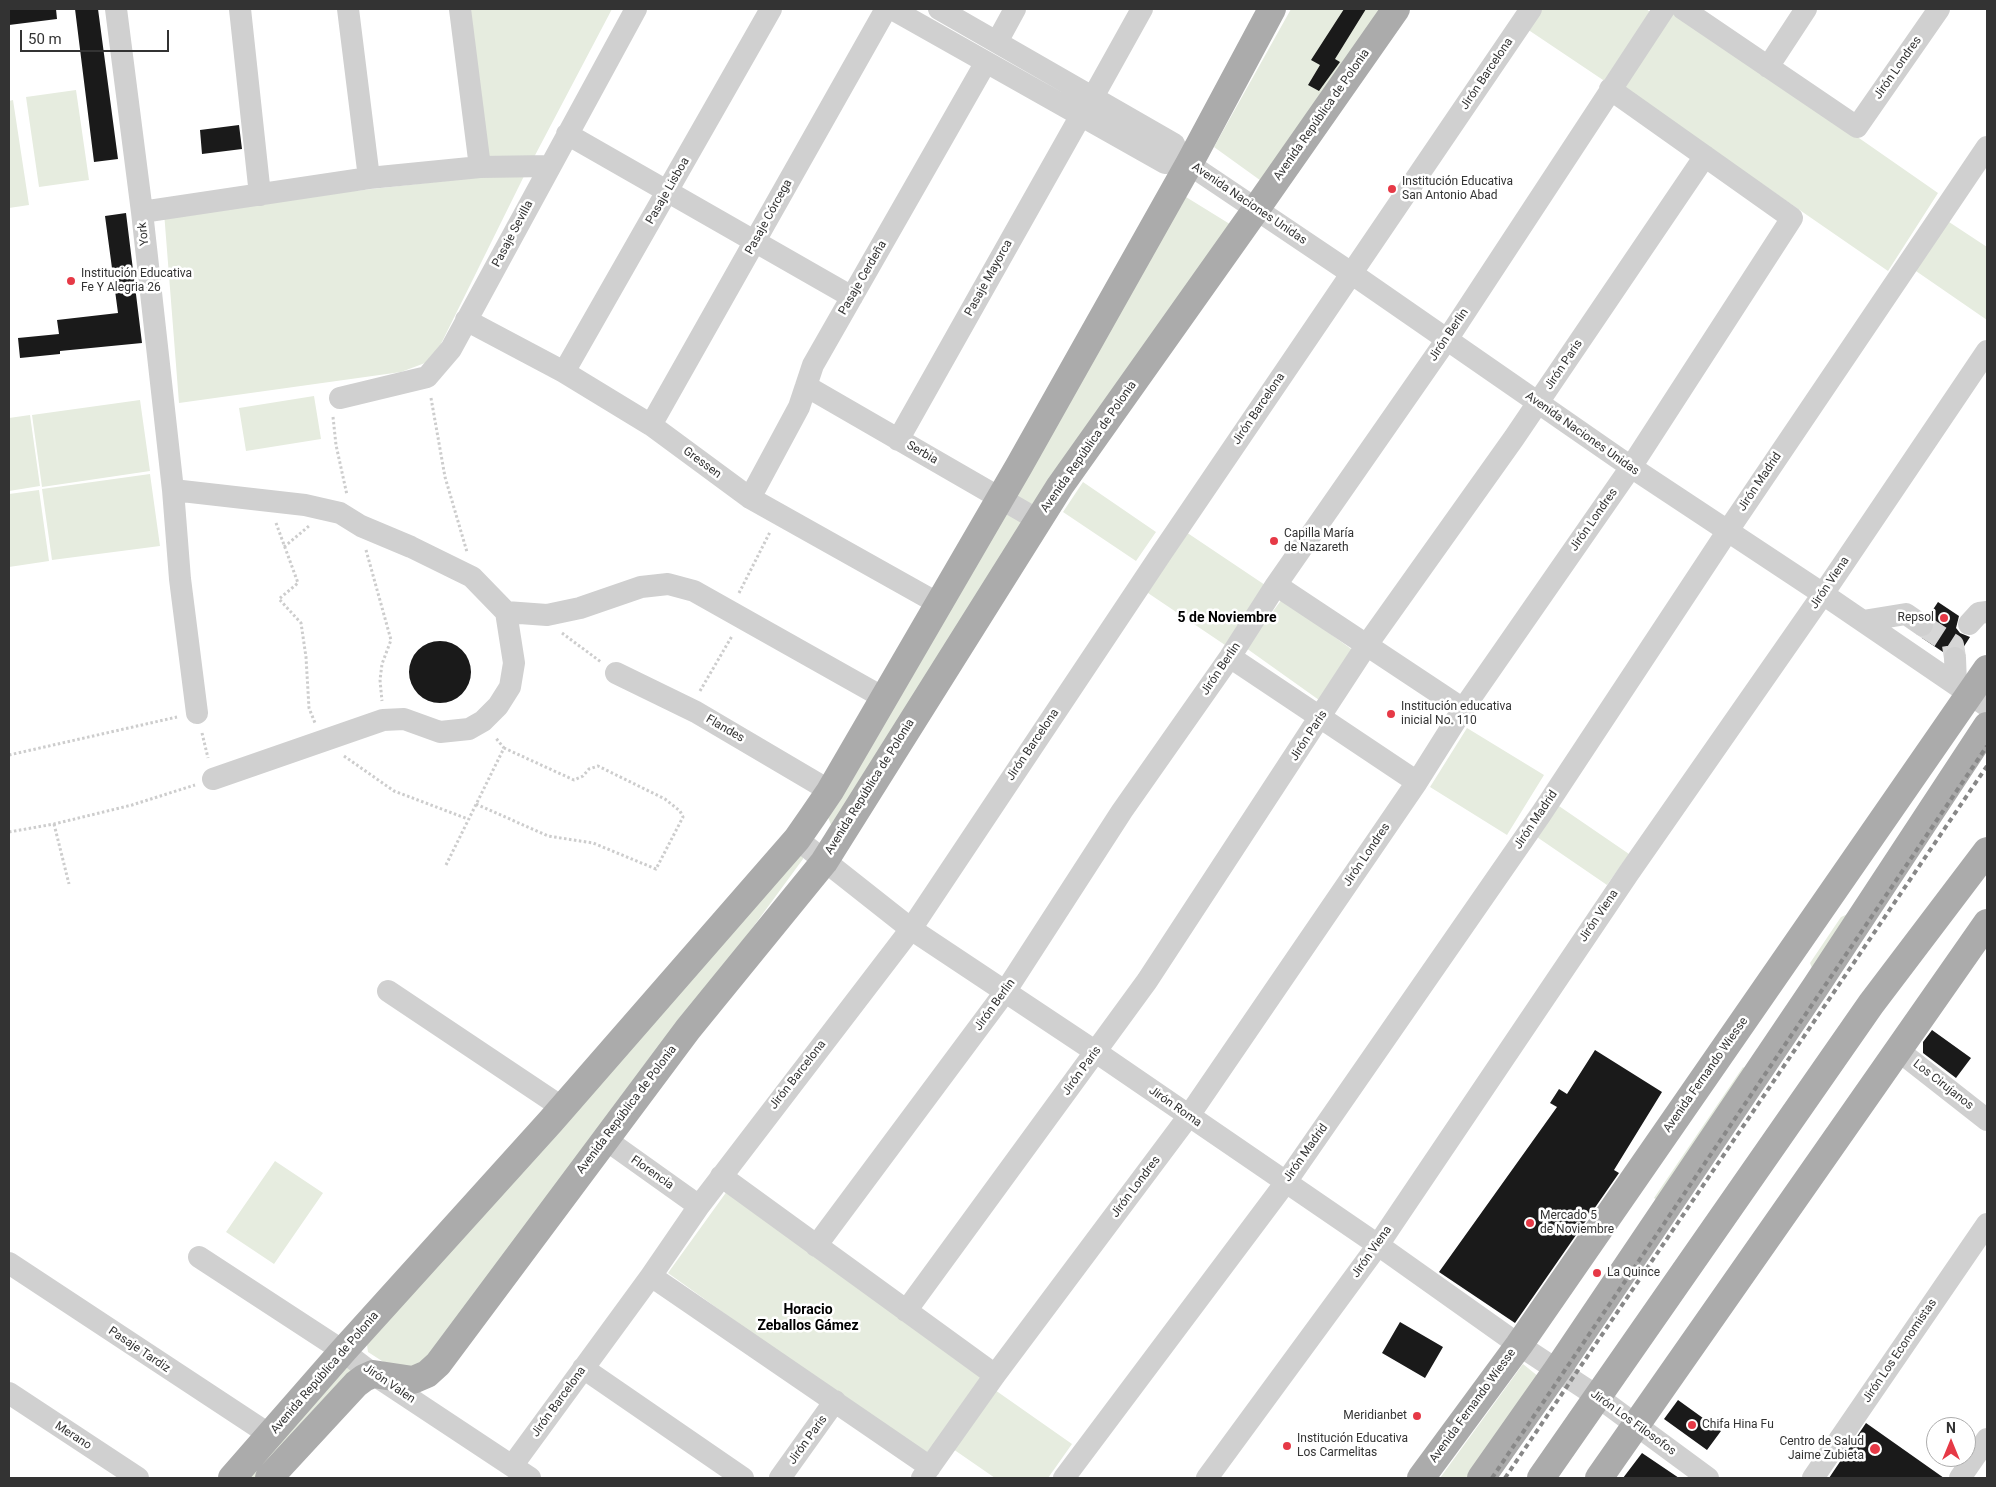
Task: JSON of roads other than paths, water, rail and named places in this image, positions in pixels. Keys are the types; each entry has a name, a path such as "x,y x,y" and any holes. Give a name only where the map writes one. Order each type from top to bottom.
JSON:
{"main road":[{"name":"Avenida República de Polonia","path":"232,1478 343,1351 563,1108 797,839 830,791 994,509 1184,161 1272,9"},
{"name":"Avenida República de Polonia","path":"372,1374 413,1380 427,1374 438,1364 688,1029 824,862 1065,478 1257,209 1396,9"},
{"path":"994,509 1032,530"},
{"name":"Avenida Fernando Wiesse","path":"1420,1478 1519,1345 1987,669"},
{"path":"1481,1478 1557,1370 1816,986 1987,726"},
{"path":"1541,1478 1818,1083 1871,1004 1987,851"},
{"path":"1599,1478 1987,922"},
{"path":"269,1478 356,1384 372,1374"}],"street":[{"name":"York","path":"116,9 142,212 173,490 180,578 197,713"},
{"path":"240,9 260,195"},
{"path":"348,9 369,178"},
{"path":"460,9 480,167"},
{"name":"Pasaje Sevilla","path":"340,398 427,376 451,349 636,9"},
{"name":"Pasaje Lisboa","path":"564,372 772,9"},
{"name":"Pasaje Córcega","path":"651,425 886,9"},
{"name":"Avenida Naciones Unidas","path":"892,9 1164,163 1184,161"},
{"name":"Avenida Naciones Unidas","path":"939,9 1174,144 1184,161 1351,273 1630,467 1971,694"},
{"path":"997,42 1014,9"},
{"path":"1093,97 1142,9"},
{"name":"Jirón Barcelona","path":"512,1466 651,1276 698,1206 911,929 1161,554 1531,9"},
{"name":"Jirón Berlin","path":"816,1246 1005,992 1122,811 1230,657 1276,585 1447,339 1664,9"},
{"path":"1683,9 1768,67 1806,9"},
{"name":"Jirón Londres","path":"1768,67 1857,127 1939,9"},
{"name":"Pasaje Cerdeña","path":"750,498 799,407 813,365 986,62"},
{"path":"1610,89 1705,156"},
{"name":"Pasaje Mayorca","path":"898,440 1080,117"},
{"path":"567,134 852,297"},
{"name":"Jirón Madrid","path":"1064,1478 1286,1182 1541,814 1727,532 1987,146"},
{"name":"Jirón Londres","path":"926,1473 995,1375 1188,1117 1417,782 1463,709 1630,467 1792,218 1705,156"},
{"name":"Jirón Paris","path":"906,1311 1147,981 1366,646 1538,403 1705,156"},
{"path":"142,212 369,178 480,167 549,166"},
{"name":"Gressen","path":"466,320 564,372 651,425 750,498 939,604"},
{"name":"Jirón Viena","path":"1207,1478 1378,1245 1634,866 1823,594 1987,351"},
{"name":"Serbia","path":"806,386 898,440 994,509"},
{"path":"173,490 305,505 340,513 361,526 411,547 472,577 506,612 514,663 510,687 498,706 483,721 469,729 440,732 404,719 383,720 213,779"},
{"path":"506,612 546,615 580,608 641,587 668,584 694,591 884,698"},
{"path":"1276,585 1463,709"},
{"path":"1863,621 1906,614 1922,625"},
{"path":"1230,657 1320,719 1417,782"},
{"path":"1955,658 1971,694"},
{"name":"Flandes","path":"616,673 689,709 830,791"},
{"name":"Jirón Roma","path":"797,839 911,929 1096,1052 1557,1370"},
{"path":"388,991 563,1108"},
{"name":"Los Cirujanos","path":"1899,1050 1987,1120"},
{"name":"Florencia","path":"605,1139 698,1206"},
{"path":"721,1176 995,1375"},
{"name":"Jirón Los Economistas","path":"1813,1478 1987,1224"},
{"name":"Jirón Valen","path":"198,1258 343,1351 372,1374 530,1478"},
{"name":"Pasaje Tardiz","path":"9,1263 270,1436"},
{"path":"651,1276 835,1401 926,1473"},
{"path":"583,1368 743,1478"},
{"name":"Jirón Los Filosofos","path":"1557,1370 1598,1397 1708,1478"},
{"name":"Merano","path":"9,1393 138,1478"},
{"name":"Jirón Paris","path":"780,1478 835,1401"},
{"path":"1960,1478 1987,1439"}],"tunnel":[{"path":"1922,625 1953,645 1955,658"}],"railway":[{"path":"1492,1478 1987,746"},
{"path":"1505,1478 1987,766"}],"place":[{"name":"Institución Educativa San Antonio Abad","path":"1392,189"},
{"name":"Institución Educativa Fe Y Alegria 26","path":"71,281"},
{"name":"Capilla María de Nazareth","path":"1274,541"},
{"name":"Repsol","path":"1944,618"},
{"name":"Institución educativa inicial No. 110","path":"1391,714"},
{"name":"Mercado 5 de Noviembre","path":"1530,1223"},
{"name":"La Quince","path":"1597,1273"},
{"name":"Meridianbet","path":"1417,1416"},
{"name":"Chifa Hina Fu","path":"1692,1425"},
{"name":"Institución Educativa Los Carmelitas","path":"1287,1446"},
{"name":"Centro de Salud Jaime Zubieta","path":"1875,1449"}],"district":[{"name":"5 de Noviembre","path":"1227,618"},
{"name":"Horacio Zeballos Gámez","path":"808,1318"}]}
